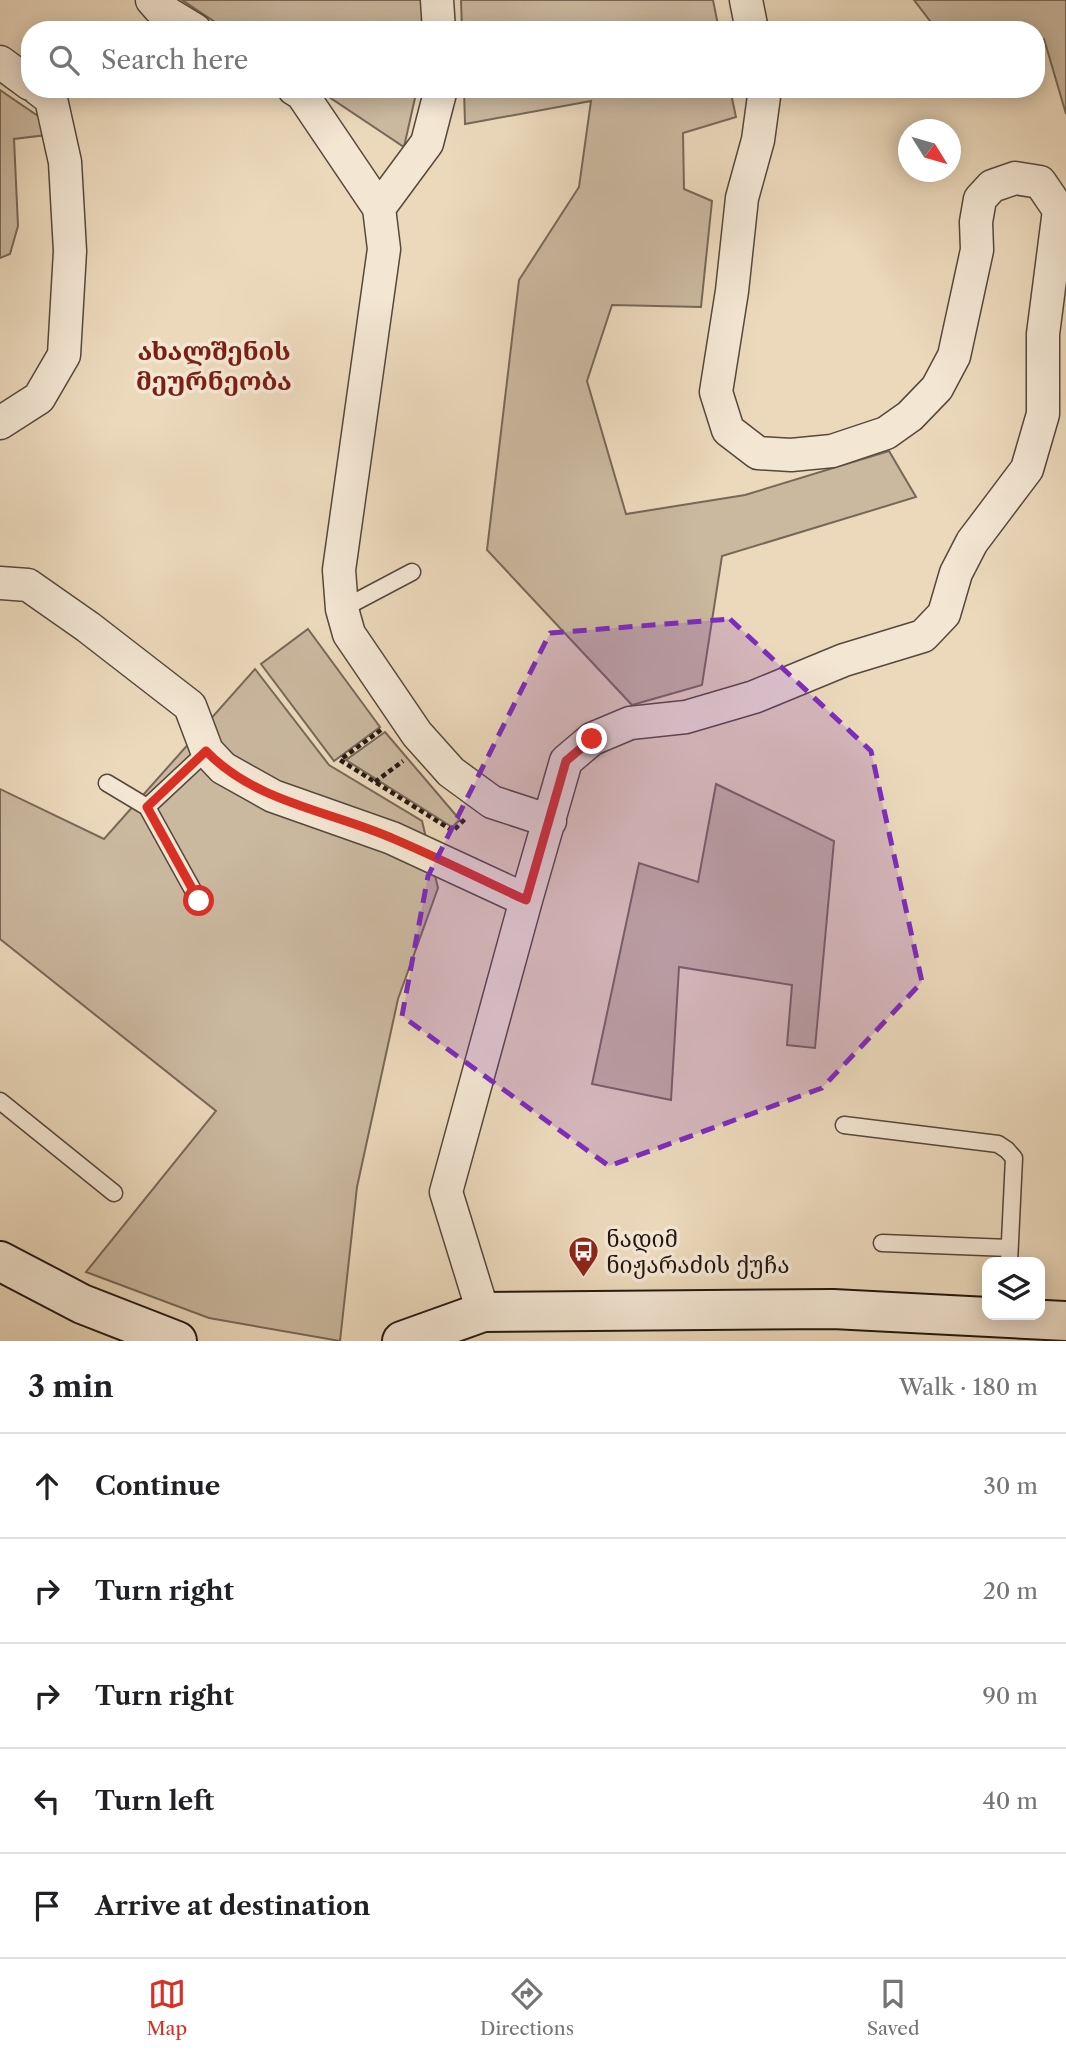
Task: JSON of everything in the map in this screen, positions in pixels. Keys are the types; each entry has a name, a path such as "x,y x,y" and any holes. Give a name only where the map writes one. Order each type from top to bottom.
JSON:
{"main road":[{"path":"0,1261 82,1304 177,1341"},
{"path":"402,1341 483,1311 833,1309 982,1315"},
{"path":"1045,1319 1066,1321"}],"street":[{"path":"152,0 159,8 180,21"},
{"path":"437,0 438,21"},
{"path":"746,0 750,21"},
{"path":"0,62 21,77"},
{"path":"0,423 39,398 64,355 70,251 65,162 50,98"},
{"path":"305,98 379,208 384,250 339,570 342,609 349,634 417,734 451,772 492,802 550,821"},
{"path":"379,208 427,143 439,98"},
{"path":"483,1311 446,1192 566,761 592,739 630,723 685,718 754,697 844,660 923,636 944,614 956,573 972,542 1027,469 1043,414 1043,334 1059,210 1040,182 1014,178 992,186 980,199 976,222 977,250 954,356 937,388 910,415 886,433 832,451 791,455 758,453 728,430 716,392 732,291 742,198 758,139 764,98"},
{"path":"0,583 28,584 190,706 206,751 223,768 273,796 392,838 526,900"}],"lane":[{"path":"342,609 412,572"},
{"path":"147,807 206,751"},
{"path":"107,783 147,807 199,901"},
{"path":"0,1101 114,1193"},
{"path":"844,1125 998,1144 1014,1158 1009,1255 882,1243"}],"path":[{"path":"387,725 340,760 453,831 465,820"},
{"path":"375,782 407,758"}],"highlighted area":[{"path":"730,619 871,751 922,982 822,1088 609,1166 402,1016 428,876 550,633"}],"shaded area":[{"path":"182,0 422,0 422,21 214,21"},
{"path":"461,0 713,0 717,21 462,21"},
{"path":"914,0 1066,0 1066,114 1045,42 1045,21 930,21"},
{"path":"0,90 63,133 14,139 18,226 10,254 0,258"},
{"path":"330,98 415,98 404,147"},
{"path":"464,98 732,98 736,117 683,133 684,189 712,201 701,307 612,305 587,381 626,514 745,495 889,451 916,497 722,556 702,685 632,705 487,550 519,280 579,187 591,101 465,124"},
{"path":"308,629 380,727 334,761 261,664"},
{"path":"255,669 329,765 422,821 438,888 398,999 357,1187 340,1341 209,1318 86,1272 216,1111 0,939 0,789 104,839"},
{"path":"385,732 460,820 452,827 346,760"},
{"path":"716,784 834,841 815,1048 787,1045 792,985 679,967 671,1100 592,1084 639,863 698,882"}],"place":[{"name":"ნადიმ ნიჟარაძის ქუჩა","path":"583,1279"}],"district":[{"name":"ახალშენის მეურნეობა","path":"214,366"}],"route":[{"path":"199,901 147,807 206,751 223,768 273,796 392,838 526,900 566,761 592,739"}]}
